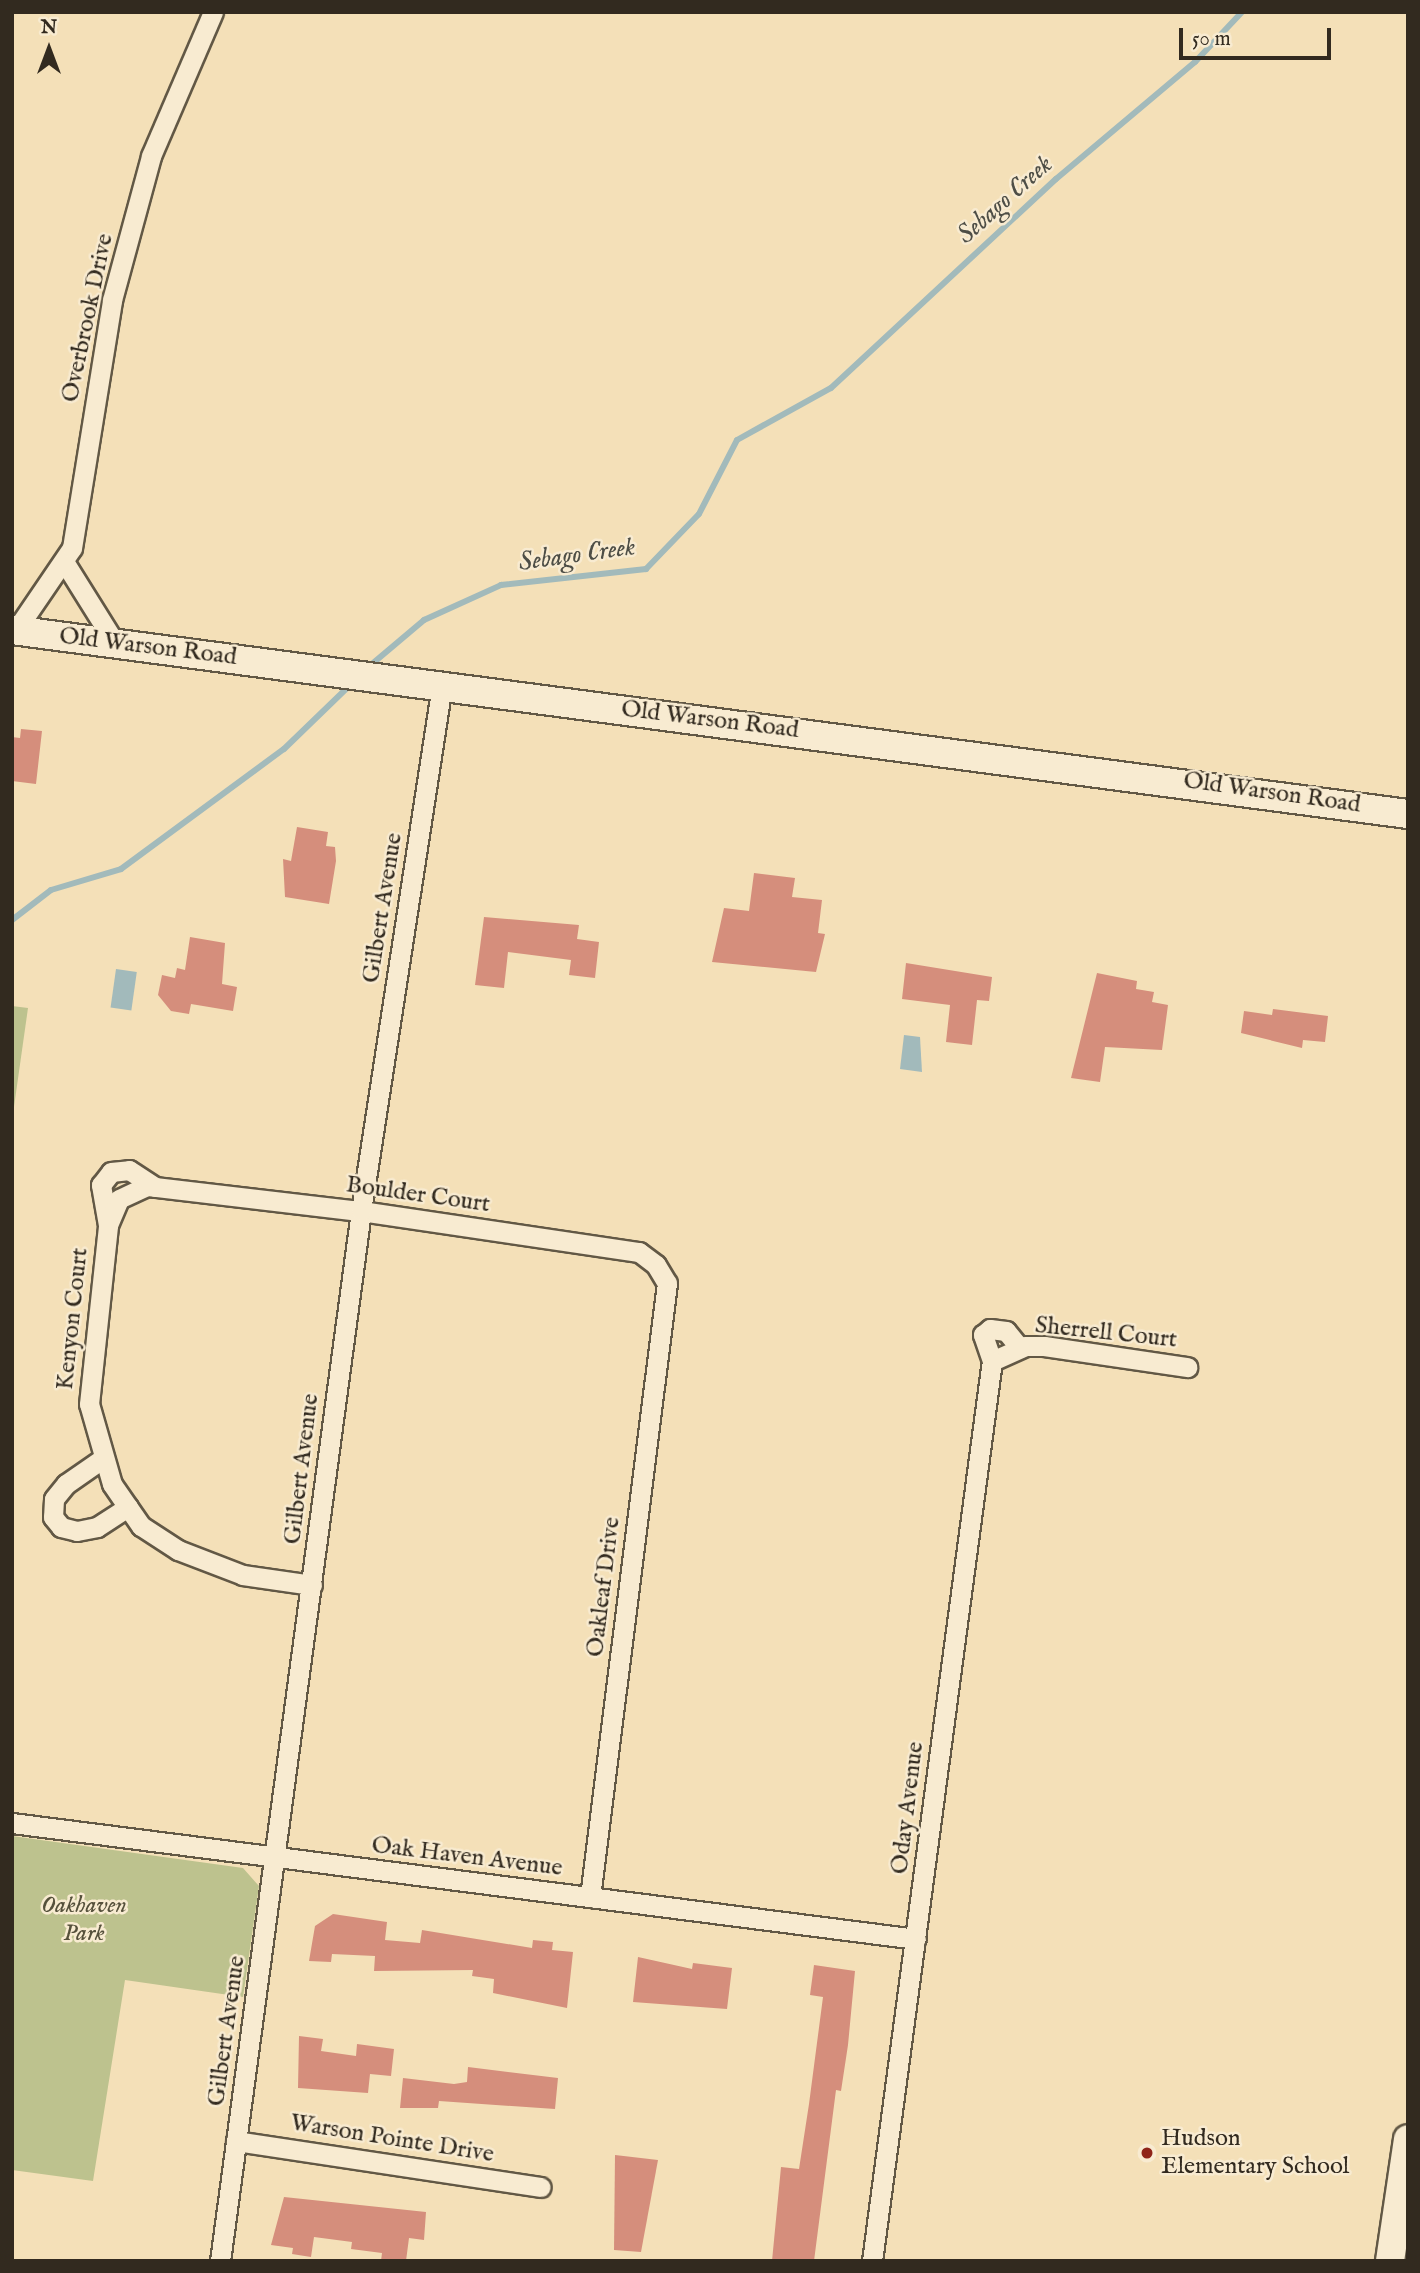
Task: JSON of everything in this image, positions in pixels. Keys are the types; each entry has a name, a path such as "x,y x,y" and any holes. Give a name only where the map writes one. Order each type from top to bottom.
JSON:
{"street":[{"name":"Overbrook Drive","path":"14,630 65,563 111,304 151,156 213,12"},
{"path":"65,563 115,643"},
{"name":"Old Warson Road","path":"14,630 1408,814"},
{"name":"Gilbert Avenue","path":"220,2261 361,1211 442,685"},
{"name":"Kenyon Court","path":"151,1187 129,1170 111,1172 101,1185 108,1225 89,1404 102,1459 141,1526 208,1564 312,1585"},
{"name":"Boulder Court","path":"151,1187 361,1211 639,1252 667,1283"},
{"name":"Oakleaf Drive","path":"590,1897 667,1283"},
{"name":"Sherrell Court","path":"1020,1348 1006,1331 990,1329 983,1335 992,1361 1020,1348 1187,1367"},
{"name":"Oday Avenue","path":"872,2261 992,1361"},
{"path":"102,1459 60,1492 52,1517 61,1527 78,1531 97,1527 128,1507"},
{"name":"Oak Haven Avenue","path":"12,1823 276,1859 916,1939"},
{"path":"1390,2261 1408,2139"},
{"name":"Warson Pointe Drive","path":"236,2141 541,2187"}],"green space":[{"path":"12,1006 28,1008 12,1121"},
{"name":"Oakhaven Park","path":"12,1836 243,1868 259,1886 243,1997 125,1980 93,2181 12,2170"}],"water":[{"path":"116,969 137,972 131,1011 111,1008"},
{"path":"904,1035 920,1037 922,1072 900,1069"}],"building":[{"path":"21,729 42,731 36,784 12,781 12,737 20,738"},
{"path":"297,827 328,832 326,846 335,847 336,861 329,904 285,897 283,859 291,861"},
{"path":"754,873 795,878 792,897 822,900 818,933 825,934 816,972 712,962 724,908 749,911"},
{"path":"484,917 579,925 577,939 599,942 595,978 569,975 571,960 508,952 504,988 475,985"},
{"path":"190,937 225,943 222,984 237,987 233,1011 191,1004 189,1014 171,1011 158,995 162,975 175,978 177,968 185,970"},
{"path":"906,963 992,977 989,1001 977,1000 972,1045 946,1042 950,1005 902,999"},
{"path":"1097,973 1137,981 1136,989 1154,992 1152,1002 1168,1005 1162,1050 1105,1047 1100,1082 1071,1078"},
{"path":"1273,1009 1328,1016 1325,1042 1303,1040 1302,1048 1241,1033 1244,1011 1272,1015"},
{"path":"333,1914 387,1922 385,1940 420,1943 422,1930 532,1948 533,1940 553,1942 552,1950 573,1952 567,2008 493,1993 494,1979 472,1976 473,1970 374,1971 375,1956 332,1954 331,1962 309,1961 315,1926"},
{"path":"638,1957 692,1969 693,1963 732,1968 727,2009 633,2002"},
{"path":"814,1965 855,1971 848,2045 841,2091 836,2090 814,2261 772,2261 781,2167 799,2169 809,2104 823,1997 810,1995"},
{"path":"299,2036 323,2039 321,2051 356,2056 357,2044 394,2049 391,2076 370,2074 368,2093 298,2088"},
{"path":"468,2067 558,2078 555,2109 439,2101 438,2108 400,2108 403,2078 454,2084 467,2082"},
{"path":"615,2155 658,2160 641,2252 614,2250"},
{"path":"284,2197 426,2212 424,2240 409,2238 406,2261 381,2261 382,2253 351,2249 352,2242 314,2237 311,2257 292,2254 293,2248 271,2245"}],"waterway":[{"name":"Sebago Creek","path":"366,669 424,620 501,585 646,569 699,514 737,440 831,388 1056,179 1195,62 1242,12"},
{"name":"Sebago Creek","path":"12,920 51,890 121,869 284,749 351,684"}],"place":[{"name":"Hudson Elementary School","path":"1147,2153"}]}
